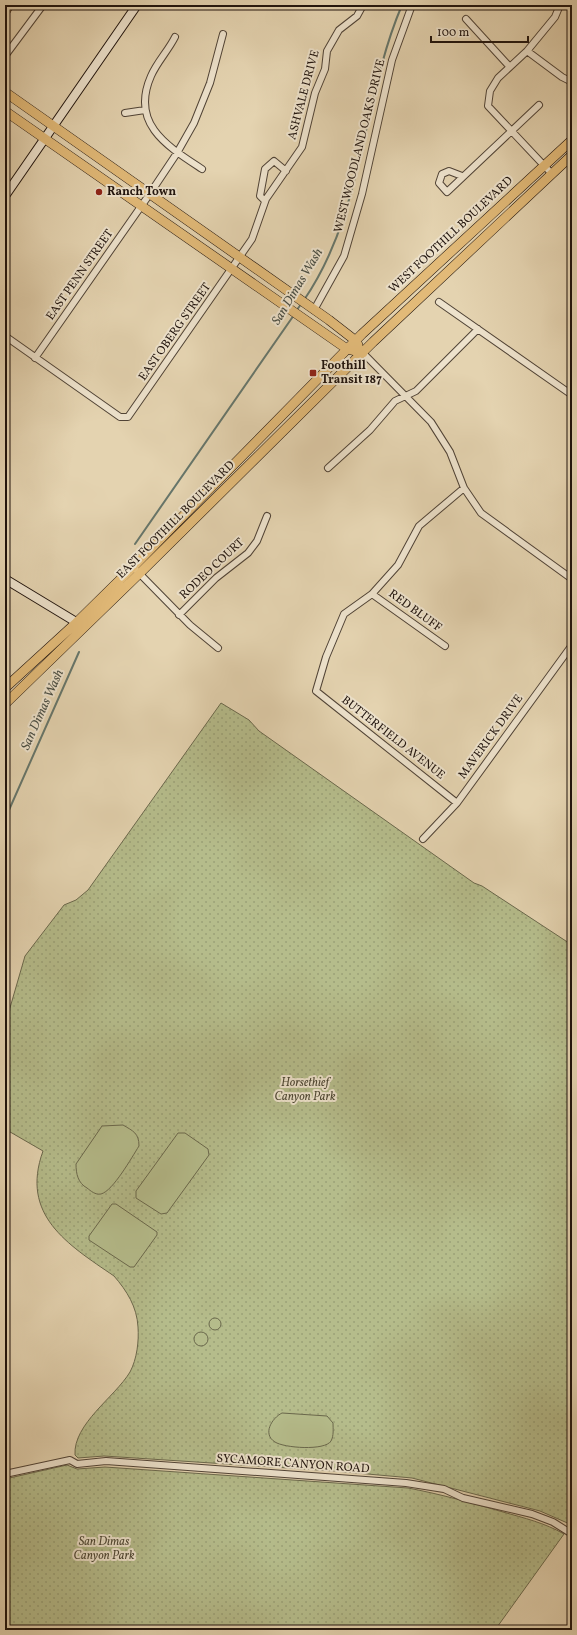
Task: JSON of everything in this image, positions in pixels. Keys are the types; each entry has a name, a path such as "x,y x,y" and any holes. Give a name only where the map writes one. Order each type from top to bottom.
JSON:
{"highway":[{"path":"5,10 8,5"}],"main road":[{"path":"5,196 137,5"},
{"path":"5,92 239,259 307,305 356,341 363,353"},
{"path":"5,111 301,315 347,349 363,353"},
{"name":"WEST FOOTHILL BOULEVARD","path":"347,349 572,140"},
{"name":"WEST FOOTHILL BOULEVARD","path":"363,353 572,155"},
{"name":"EAST FOOTHILL BOULEVARD","path":"5,688 76,623 133,567 347,349"},
{"name":"EAST FOOTHILL BOULEVARD","path":"5,704 363,353"},
{"path":"5,579 76,623 85,627"}],"street":[{"path":"5,56 43,5"},
{"name":"ASHVALE DRIVE","path":"239,259 252,239 265,201 302,147 315,93 325,69 327,51 339,30 357,16 363,5"},
{"name":"WEST WOODLAND OAKS DRIVE","path":"307,305 344,256 362,194 392,60 412,5"},
{"path":"552,174 488,106 490,91 498,78 527,51 555,17 560,5"},
{"path":"466,19 510,66"},
{"name":"EAST PENN STREET","path":"35,358 150,195 177,152 196,116 210,82 223,34"},
{"path":"175,37 169,50 151,75 146,94 145,110 151,129 160,139 202,169"},
{"path":"527,51 562,77 572,82"},
{"path":"462,176 539,105"},
{"path":"125,113 145,110"},
{"path":"265,201 260,196 266,169 274,161 279,163 286,171"},
{"name":"EAST OBERG STREET","path":"35,358 120,417 128,417 239,259"},
{"path":"439,302 572,395"},
{"path":"328,468 370,430 395,401 416,391 478,329"},
{"path":"5,336 35,358"},
{"path":"363,353 431,422 450,452 464,488 481,513 572,579"},
{"path":"372,594 398,565 419,526 464,488"},
{"name":"RODEO COURT","path":"178,615 216,578 248,552 257,541 267,516"},
{"path":"133,567 178,615 218,648"},
{"name":"RED BLUFF","path":"372,594 445,646"},
{"name":"BUTTERFIELD AVENUE","path":"372,594 344,614 326,658 316,691 457,802"},
{"name":"MAVERICK DRIVE","path":"423,840 457,802 572,644"},
{"name":"SYCAMORE CANYON ROAD","path":"5,1474 70,1460 77,1464 106,1462 406,1483 444,1489 463,1498 532,1514 553,1522 572,1534"}],"green space":[{"name":"Horsethief Canyon Park","path":"221,703 249,720 259,731 474,883 482,886 572,945 572,1525 540,1511 412,1478 334,1471 104,1456 78,1458 75,1455 76,1444 81,1432 96,1411 130,1372 136,1356 138,1344 136,1313 123,1287 114,1276 80,1252 52,1226 43,1210 38,1193 38,1173 43,1151 5,1129 5,1025 25,956 64,905 76,900 88,890"},
{"path":"123,1125 137,1135 139,1146 111,1187 106,1192 101,1194 95,1193 81,1184 77,1175 76,1164 102,1126"},
{"path":"178,1133 185,1133 208,1149 209,1155 167,1213 161,1214 136,1198 136,1191"},
{"path":"112,1204 116,1204 157,1232 157,1235 134,1267 130,1267 89,1240 89,1236"},
{"path":"213,1318 217,1318 221,1324 217,1330 213,1330 209,1326 209,1322"},
{"path":"198,1332 204,1332 208,1336 208,1342 204,1346 198,1346 194,1342 194,1336"},
{"path":"282,1413 327,1416 333,1423 333,1434 331,1441 321,1446 304,1448 287,1446 275,1442 269,1435 270,1426 278,1415"},
{"name":"San Dimas Canyon Park","path":"67,1465 77,1469 105,1467 408,1488 456,1499 527,1519 564,1534 495,1630 5,1630 5,1479"}],"waterway":[{"name":"San Dimas Wash","path":"304,300 324,266 339,230 351,193 378,79 402,5"},
{"name":"San Dimas Wash","path":"296,311 302,303"},
{"name":"San Dimas Wash","path":"135,544 294,315"},
{"name":"San Dimas Wash","path":"5,819 79,652"}],"place":[{"name":"Ranch Town","path":"99,192"},
{"name":"Foothill Transit 187","path":"313,373"}]}
